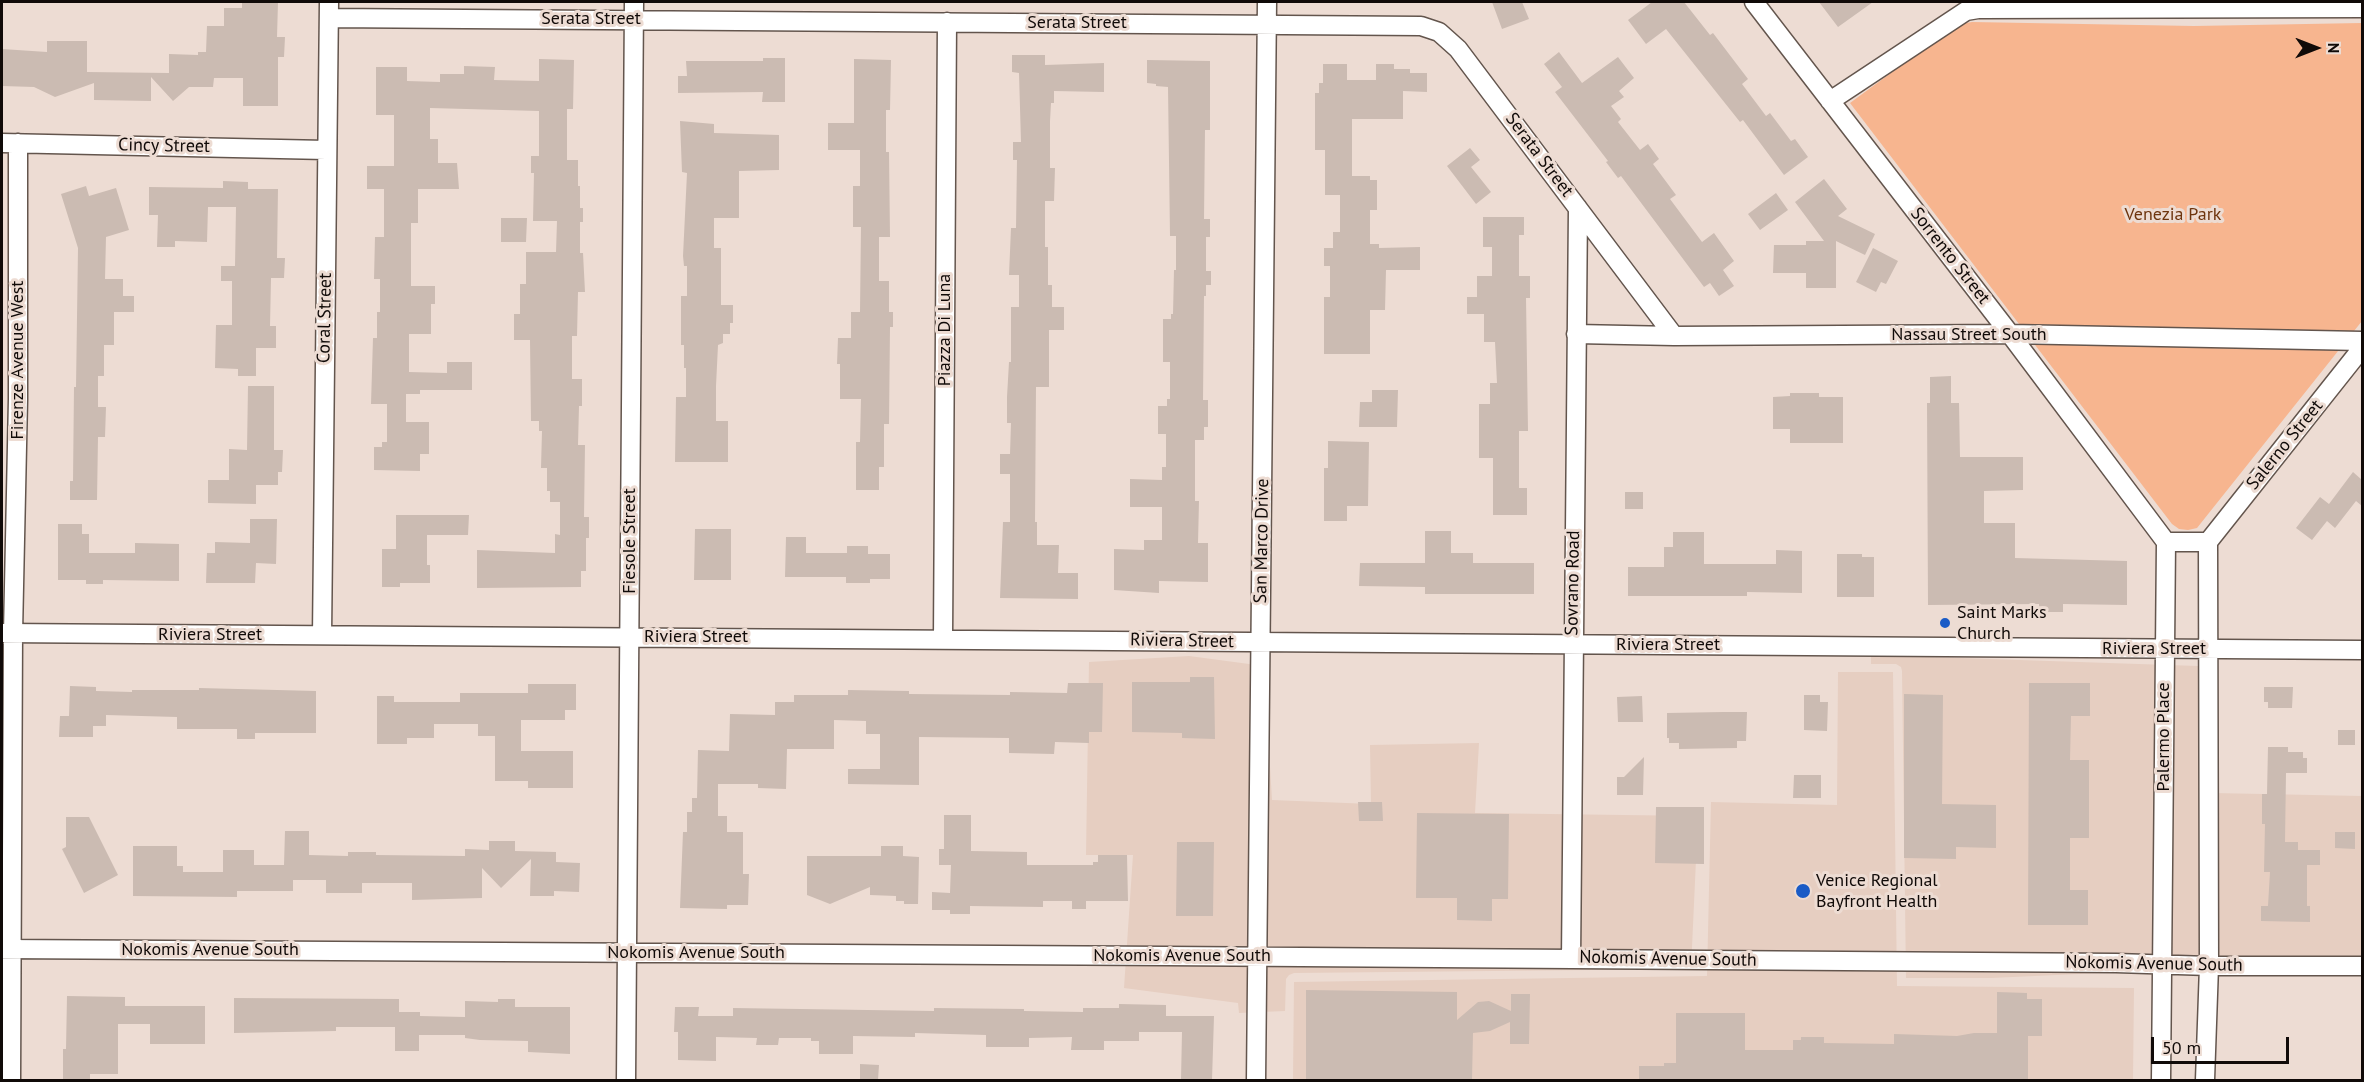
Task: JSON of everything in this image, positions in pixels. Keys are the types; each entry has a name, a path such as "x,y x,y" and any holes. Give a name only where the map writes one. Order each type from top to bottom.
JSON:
{"street":[{"name":"San Marco Drive","path":"1256,1080 1267,2"},
{"name":"Sorrento Street","path":"1754,2 2010,334 2166,542"},
{"path":"1830,101 1966,11 1977,9 2192,5 2362,8"},
{"name":"Serata Street","path":"329,10 634,10 947,22 1421,26 1438,32 1458,49 1674,336"},
{"name":"Coral Street","path":"322,636 329,10"},
{"name":"Fiesole Street","path":"626,1080 625,953 634,10"},
{"name":"Piazza Di Luna","path":"943,639 947,22"},
{"name":"Cincy Street","path":"10,143 326,150"},
{"name":"Firenze Avenue West","path":"10,143 7,949 12,1080"},
{"name":"Sovrano Road","path":"1571,958 1578,208"},
{"name":"Nassau Street South","path":"1576,334 1674,336 2010,334 2362,341"},
{"name":"Salerno Street","path":"2208,542 2362,348"},
{"path":"2166,542 2208,542 2209,966 2205,1080"},
{"name":"Palermo Place","path":"2162,1080 2166,542"},
{"name":"Riviera Street","path":"7,633 2362,650"},
{"name":"Nokomis Avenue South","path":"7,949 1571,958 2362,966"}],"shaded area":[{"path":"1871,655 2198,666 2213,793 2362,796 2362,970 2144,971 1991,978 1906,978 1902,671 1901,667 1896,664 1871,664"},
{"path":"1189,656 1264,666 1272,800 1371,804 1370,745 1479,743 1475,813 1698,816 1691,969 1294,973 1286,979 1285,1011 1239,1013 1238,1003 1124,988 1133,855 1086,855 1089,662"},
{"name":"Venice Regional Bayfront Health","path":"1838,672 1893,672 1897,986 2134,988 2133,1080 1293,1080 1294,982 1707,976 1711,802 1837,805"}],"green space":[{"name":"Venezia Park","path":"1972,22 2194,26 2362,23 2362,321 2197,528 2179,529 2172,524 1850,103 1952,28"}],"building":[{"path":"242,2 278,2 277,37 285,37 284,57 278,57 278,106 243,106 243,78 214,78 213,87 189,87 173,101 151,77 151,101 94,100 94,83 55,97 34,87 2,86 2,49 47,52 47,41 87,41 87,72 169,73 169,54 198,55 198,52 206,52 207,26 224,26 224,8 242,8"},
{"path":"1492,2 1522,2 1529,19 1502,29"},
{"path":"1652,2 1684,2 1710,35 1713,33 1748,79 1742,84 1766,116 1770,113 1791,141 1795,139 1808,157 1784,175 1743,120 1740,122 1666,29 1646,44 1628,20"},
{"path":"1819,2 1873,2 1838,27"},
{"path":"1559,52 1582,83 1618,57 1634,78 1619,91 1624,97 1611,106 1621,119 1618,122 1640,150 1648,144 1659,159 1653,164 1676,195 1670,199 1702,242 1714,233 1734,261 1723,270 1734,286 1719,296 1710,283 1704,287 1621,176 1618,178 1606,162 1608,161 1555,92 1562,87 1544,64"},
{"path":"1012,55 1045,55 1045,65 1104,63 1104,92 1054,91 1050,121 1050,168 1055,168 1054,201 1045,201 1048,285 1052,285 1052,307 1064,307 1064,330 1049,330 1049,387 1036,387 1035,522 1037,522 1037,545 1059,545 1058,573 1078,573 1078,599 1000,598 1003,522 1010,522 1010,474 1000,474 1000,454 1010,454 1011,423 1007,423 1007,397 1009,362 1011,362 1011,307 1019,307 1019,275 1009,275 1011,228 1016,228 1017,160 1013,160 1013,142 1021,142 1019,73 1012,72"},
{"path":"763,58 785,58 785,102 762,102 763,92 678,93 678,76 687,76 686,61 763,61"},
{"path":"539,59 574,60 573,109 567,109 567,160 578,160 580,208 583,208 583,222 580,222 580,253 583,253 585,292 578,292 577,336 572,336 572,379 582,379 578,445 585,445 584,517 589,517 589,538 586,538 586,571 581,571 581,587 477,588 477,550 555,553 555,534 560,535 560,502 550,502 550,491 547,491 547,468 541,468 542,431 539,431 539,421 531,421 530,340 514,340 514,314 520,314 520,284 526,284 526,252 556,252 557,221 533,221 534,173 531,173 531,156 539,156 539,111 430,108 430,139 438,139 438,163 457,163 459,189 418,189 418,223 411,223 411,286 435,286 435,304 431,304 431,334 409,334 409,372 447,373 447,362 472,362 472,390 420,390 420,394 406,394 406,422 429,422 429,454 420,454 420,471 374,470 374,447 382,447 382,442 387,442 387,404 371,404 373,338 377,338 377,312 380,312 380,279 374,279 375,237 384,237 384,189 367,189 367,166 394,166 394,115 376,115 376,67 407,67 407,81 440,82 440,74 464,74 464,66 495,67 494,80 539,81"},
{"path":"854,59 891,60 890,110 886,110 890,237 879,237 879,281 889,281 889,312 893,312 893,327 890,327 889,424 884,424 884,467 879,467 879,490 856,490 856,442 860,442 861,399 840,399 840,364 837,364 838,338 851,338 851,312 860,312 861,227 853,227 853,186 860,186 860,150 828,150 828,123 854,123"},
{"path":"1147,60 1210,61 1210,130 1205,130 1204,219 1210,219 1210,237 1206,237 1206,271 1211,271 1211,285 1206,285 1206,296 1204,296 1203,400 1208,400 1208,427 1204,427 1204,440 1195,440 1195,501 1199,501 1198,543 1208,543 1208,582 1159,581 1159,593 1114,590 1114,549 1144,550 1144,540 1162,540 1162,507 1130,507 1130,479 1162,480 1162,467 1166,467 1166,434 1158,434 1158,406 1167,406 1167,399 1170,399 1170,362 1163,362 1163,319 1171,319 1171,314 1173,314 1174,270 1176,270 1176,236 1170,236 1168,87 1147,83"},
{"path":"1323,64 1347,64 1347,80 1376,80 1376,64 1394,64 1394,69 1410,69 1410,73 1427,73 1427,92 1403,91 1403,119 1352,119 1352,176 1370,176 1370,180 1377,180 1377,210 1370,210 1370,244 1379,244 1379,248 1420,247 1420,270 1386,270 1385,310 1370,310 1370,354 1324,354 1324,297 1330,297 1330,266 1324,266 1324,248 1333,248 1333,232 1340,232 1340,195 1325,195 1325,150 1315,150 1315,93 1319,93 1319,83 1323,83"},
{"path":"680,121 714,124 714,133 779,135 779,170 739,171 739,218 714,218 714,248 721,248 721,305 733,305 733,323 730,323 730,334 723,334 723,343 718,345 716,386 716,421 728,421 728,462 675,462 676,397 686,397 684,345 681,345 681,296 687,296 687,266 684,266 683,256 687,173 682,172"},
{"path":"1470,148 1480,160 1471,167 1491,192 1476,204 1447,166"},
{"path":"1824,179 1847,209 1838,216 1875,234 1865,255 1836,241 1836,288 1806,288 1806,273 1773,273 1774,245 1806,245 1806,241 1824,241 1795,202"},
{"path":"223,181 248,182 248,189 278,189 277,258 285,258 284,278 271,278 270,326 276,326 276,348 256,348 256,376 238,376 238,369 215,368 216,325 232,325 232,281 221,281 221,266 235,266 236,207 208,207 207,242 175,241 175,247 157,247 158,215 149,215 149,187 223,188"},
{"path":"86,186 89,196 116,188 129,230 106,237 105,279 123,279 123,296 134,296 134,312 114,312 114,345 104,345 104,376 98,376 98,407 106,407 105,437 98,437 97,500 70,500 70,481 73,481 74,387 76,387 78,248 61,194"},
{"path":"1776,193 1788,210 1760,230 1748,214"},
{"path":"1483,217 1524,217 1524,235 1519,235 1519,276 1530,276 1530,298 1526,298 1528,431 1519,431 1519,488 1527,488 1527,515 1493,515 1493,458 1479,458 1479,404 1490,404 1490,383 1497,383 1495,342 1484,342 1484,314 1467,314 1467,297 1477,297 1477,276 1492,276 1492,247 1483,247"},
{"path":"501,218 527,218 526,242 501,242"},
{"path":"1873,248 1898,261 1886,284 1881,282 1876,292 1856,282"},
{"path":"1951,376 1951,403 1959,403 1960,457 2023,457 2023,490 1984,491 1984,523 2015,523 2015,558 2127,561 2127,605 2063,604 2063,612 2039,612 2039,604 1928,605 1927,403 1930,403 1930,377"},
{"path":"248,386 274,386 274,450 283,450 282,472 278,472 278,485 256,485 256,504 208,503 208,480 229,480 229,449 247,450"},
{"path":"1372,390 1398,390 1397,427 1359,427 1360,402 1372,402"},
{"path":"1790,393 1819,393 1819,397 1843,397 1843,443 1790,443 1790,429 1773,429 1773,397 1790,396"},
{"path":"1328,441 1369,442 1368,506 1347,506 1347,521 1324,521 1324,468 1328,468"},
{"path":"2353,472 2362,480 2362,506 2356,501 2335,528 2327,521 2312,540 2296,528 2320,497 2329,504"},
{"path":"1625,492 1643,492 1643,509 1625,509"},
{"path":"396,515 469,515 468,535 427,535 427,565 430,565 430,583 400,583 400,587 382,587 382,549 396,549"},
{"path":"250,519 277,519 276,564 256,563 255,583 206,583 207,553 215,553 215,542 250,543"},
{"path":"58,524 82,524 82,534 89,534 89,553 135,553 135,543 179,544 179,581 103,580 103,584 86,584 86,580 58,580"},
{"path":"695,529 731,529 731,580 694,580"},
{"path":"1425,531 1451,531 1451,553 1473,553 1473,563 1534,563 1534,594 1425,594 1425,587 1359,586 1360,563 1425,563"},
{"path":"1673,532 1704,532 1704,564 1776,564 1776,550 1802,551 1802,593 1747,592 1747,596 1628,596 1628,567 1664,567 1664,547 1673,547"},
{"path":"786,537 806,537 806,553 847,553 847,546 868,546 868,554 890,554 890,579 870,579 870,583 846,583 846,577 785,577"},
{"path":"1837,554 1862,554 1862,557 1874,557 1874,597 1837,597"},
{"path":"1190,677 1214,677 1215,739 1182,738 1182,733 1132,732 1132,682 1190,682"},
{"path":"1068,683 1103,683 1102,732 1089,732 1089,743 1055,742 1054,754 1009,753 1009,738 919,737 919,785 848,784 848,769 880,769 880,734 866,734 866,721 834,720 834,749 787,749 786,789 758,788 758,784 718,784 718,816 727,816 727,832 743,832 743,874 749,874 748,905 727,905 727,909 680,908 683,832 687,832 687,812 692,812 692,798 697,798 698,750 729,751 730,714 775,715 775,702 794,702 794,695 848,695 848,690 909,691 909,694 1010,695 1010,692 1067,693"},
{"path":"2029,683 2090,683 2090,716 2071,716 2070,760 2089,760 2089,838 2070,838 2070,890 2088,890 2088,925 2028,925"},
{"path":"528,684 576,684 576,710 565,710 565,720 521,720 521,751 573,751 573,788 528,788 528,781 495,781 495,736 478,736 478,724 434,724 434,738 407,738 407,744 377,744 377,696 394,696 394,702 460,702 460,693 528,693"},
{"path":"70,686 96,687 96,691 132,692 132,690 199,690 199,688 316,691 316,733 255,733 255,739 237,739 237,729 177,729 177,717 106,715 106,726 93,726 93,737 59,737 60,716 69,716"},
{"path":"2264,687 2293,687 2292,708 2268,708 2268,702 2264,702"},
{"path":"1904,694 1943,695 1942,804 1996,805 1996,848 1956,847 1956,859 1904,858"},
{"path":"1804,695 1820,695 1820,702 1828,702 1827,731 1804,730"},
{"path":"1642,696 1643,722 1618,722 1617,697"},
{"path":"1747,712 1746,741 1737,741 1737,748 1679,749 1679,743 1669,743 1669,738 1667,738 1667,713"},
{"path":"2338,730 2355,730 2355,745 2338,745"},
{"path":"2268,747 2288,747 2288,752 2303,752 2303,758 2307,758 2307,773 2286,773 2285,842 2298,842 2298,850 2320,850 2320,865 2307,865 2307,906 2310,906 2310,922 2261,921 2261,906 2268,906 2270,872 2264,872 2265,824 2262,824 2262,794 2267,794"},
{"path":"1644,757 1643,795 1617,795 1617,777 1624,777"},
{"path":"1794,775 1821,775 1821,798 1793,798"},
{"path":"1358,802 1382,802 1383,821 1359,821"},
{"path":"1656,807 1704,807 1704,864 1655,863"},
{"path":"1417,813 1509,814 1508,899 1492,899 1492,921 1457,920 1457,898 1416,898"},
{"path":"944,815 971,815 971,851 1027,852 1027,865 1093,865 1093,862 1098,862 1098,855 1127,855 1128,901 1086,901 1086,909 1072,909 1072,901 1043,901 1043,907 970,906 970,914 950,914 950,910 932,910 932,892 950,893 951,865 939,865 939,849 944,849"},
{"path":"66,817 89,817 118,875 84,893 62,849 66,847"},
{"path":"285,831 309,831 309,855 348,856 348,852 376,852 376,855 465,856 465,849 489,850 489,841 515,841 515,851 556,852 556,862 580,863 579,892 554,891 554,896 530,896 531,859 501,888 482,868 482,898 412,900 412,883 362,883 362,893 326,893 326,880 293,880 293,891 237,891 237,897 133,896 133,846 177,846 177,866 183,866 183,872 223,872 223,850 254,850 254,865 284,865"},
{"path":"2335,832 2355,832 2355,849 2335,848"},
{"path":"1177,842 1214,842 1213,916 1176,916"},
{"path":"881,846 903,846 903,856 919,857 918,904 904,904 904,901 896,901 896,896 870,895 870,887 830,904 807,895 807,856 881,856"},
{"path":"1306,990 1457,992 1457,1020 1478,1002 1489,1001 1511,1011 1511,994 1530,994 1529,1044 1510,1044 1510,1022 1490,1031 1473,1033 1472,1080 1306,1080"},
{"path":"1997,992 2027,993 2027,999 2042,999 2042,1036 2028,1036 2028,1080 1639,1080 1639,1066 1664,1066 1664,1063 1676,1063 1676,1013 1745,1013 1745,1050 1793,1050 1793,1040 1801,1040 1801,1037 1824,1037 1824,1043 1894,1044 1894,1034 1957,1036 1997,1033"},
{"path":"67,996 125,997 125,1006 205,1006 205,1044 150,1044 150,1024 118,1024 118,1074 90,1074 90,1080 63,1080"},
{"path":"234,998 399,999 399,1012 420,1012 420,1016 465,1017 465,1001 498,1002 498,999 515,999 515,1007 570,1007 570,1054 528,1052 528,1041 480,1040 465,1038 465,1035 419,1035 419,1051 395,1051 395,1027 336,1027 336,1031 234,1033"},
{"path":"1119,1004 1166,1005 1166,1016 1214,1016 1212,1080 1181,1080 1182,1032 1139,1032 1139,1041 1104,1041 1104,1050 1071,1050 1072,1037 1029,1038 1029,1047 986,1047 986,1035 915,1033 915,1037 853,1036 853,1054 819,1054 819,1041 811,1041 811,1038 779,1038 778,1045 756,1045 757,1038 716,1037 716,1061 678,1060 678,1032 674,1032 675,1007 699,1007 698,1016 733,1016 733,1008 934,1011 934,1008 1024,1009 1024,1011 1083,1012 1083,1008 1119,1008"},
{"path":"860,1064 879,1065 878,1080 860,1080"}],"place":[{"name":"Saint Marks Church","path":"1945,623"},
{"name":"Venice Regional Bayfront Health","path":"1803,891"}]}
